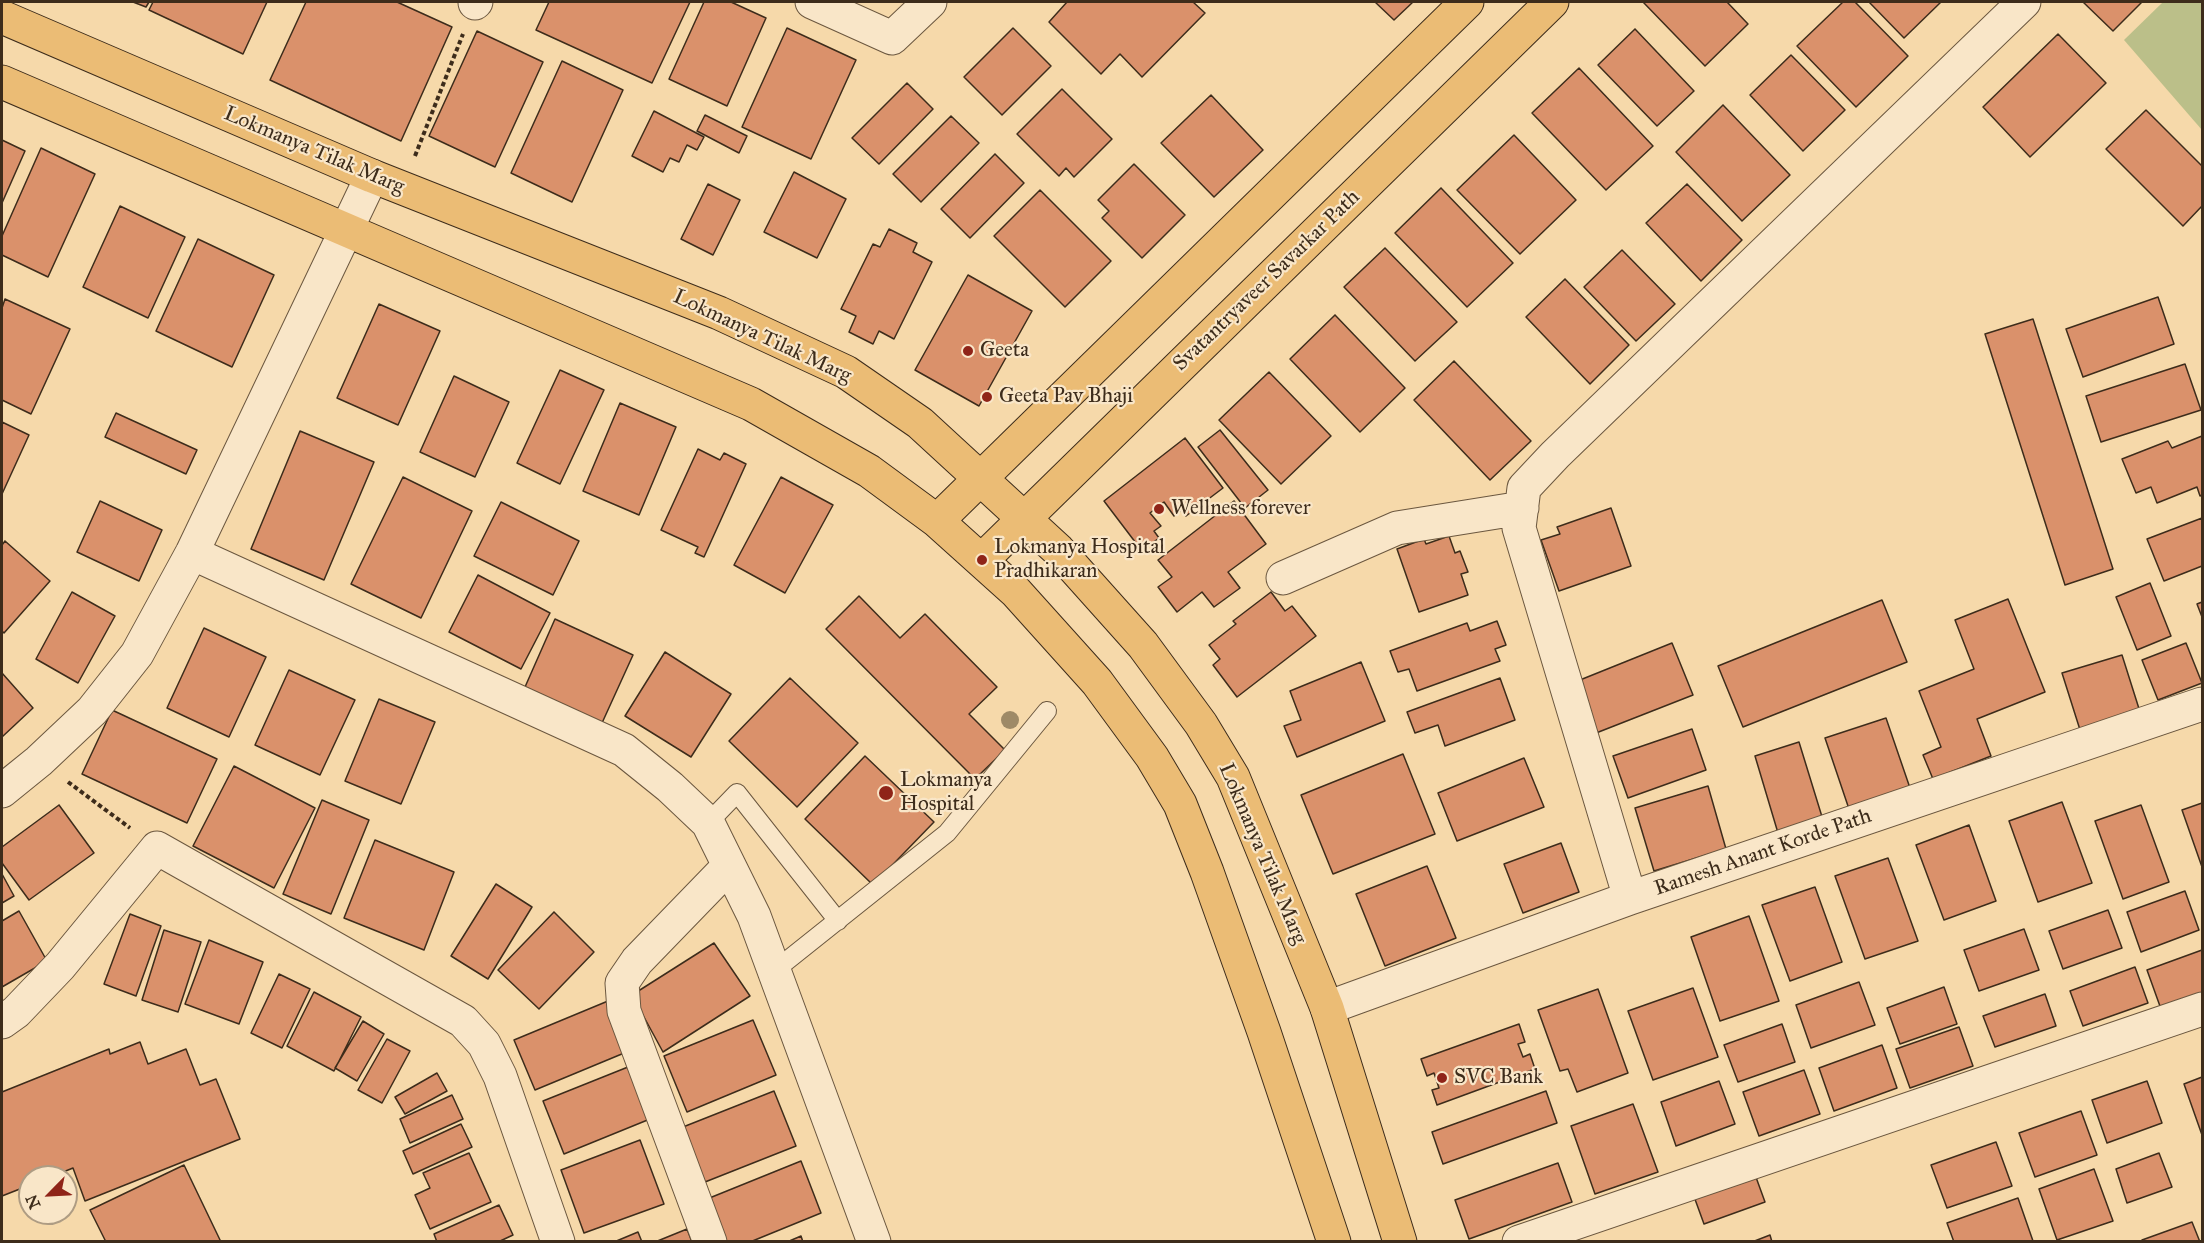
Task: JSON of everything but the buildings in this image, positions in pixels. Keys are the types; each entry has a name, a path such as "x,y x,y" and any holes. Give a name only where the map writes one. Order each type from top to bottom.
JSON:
{"main road":[{"path":"938,521 1467,2"},
{"name":"Svatantryaveer Savarkar Path","path":"982,560 1552,2"},
{"name":"Lokmanya Tilak Marg","path":"2,17 386,182 719,313 846,372 920,423 1058,550 1143,645 1202,724 1233,777 1327,1008 1400,1242"},
{"path":"2,82 751,404 869,471 938,521 1016,592 1097,682 1152,757 1180,804 1208,872 1334,1242"}],"street":[{"path":"812,2 892,38 930,2"},
{"path":"1630,898 1520,528 1524,488 1555,455 2024,2"},
{"path":"2,791 39,761 92,711 137,654 192,553 347,230 386,182"},
{"path":"1283,578 1397,528 1522,508"},
{"path":"192,553 624,750 670,787 708,823 754,916 874,1242"},
{"name":"Ramesh Anant Korde Path","path":"1327,1008 1630,898 2202,704"},
{"path":"2,1022 16,1012 60,966 157,848 463,1021 484,1044 500,1076 556,1241"},
{"path":"710,1242 624,1011 621,983 637,961 729,866"},
{"path":"1519,1242 2202,1009"}],"lane":[{"path":"774,971 947,833 1047,711"},
{"path":"708,823 737,793 838,921"}],"path":[{"path":"386,182 418,150 476,2"},
{"path":"39,761 157,848"}],"green space":[{"path":"2163,2 2202,2 2202,130 2124,40"}],"place":[{"name":"Geeta","path":"968,351"},
{"name":"Geeta Pav Bhaji","path":"987,397"},
{"name":"Wellness forever","path":"1159,509"},
{"name":"Lokmanya Hospital Pradhikaran","path":"982,560"},
{"name":"Lokmanya Hospital","path":"886,793"},
{"name":"SVC Bank","path":"1442,1078"}]}
